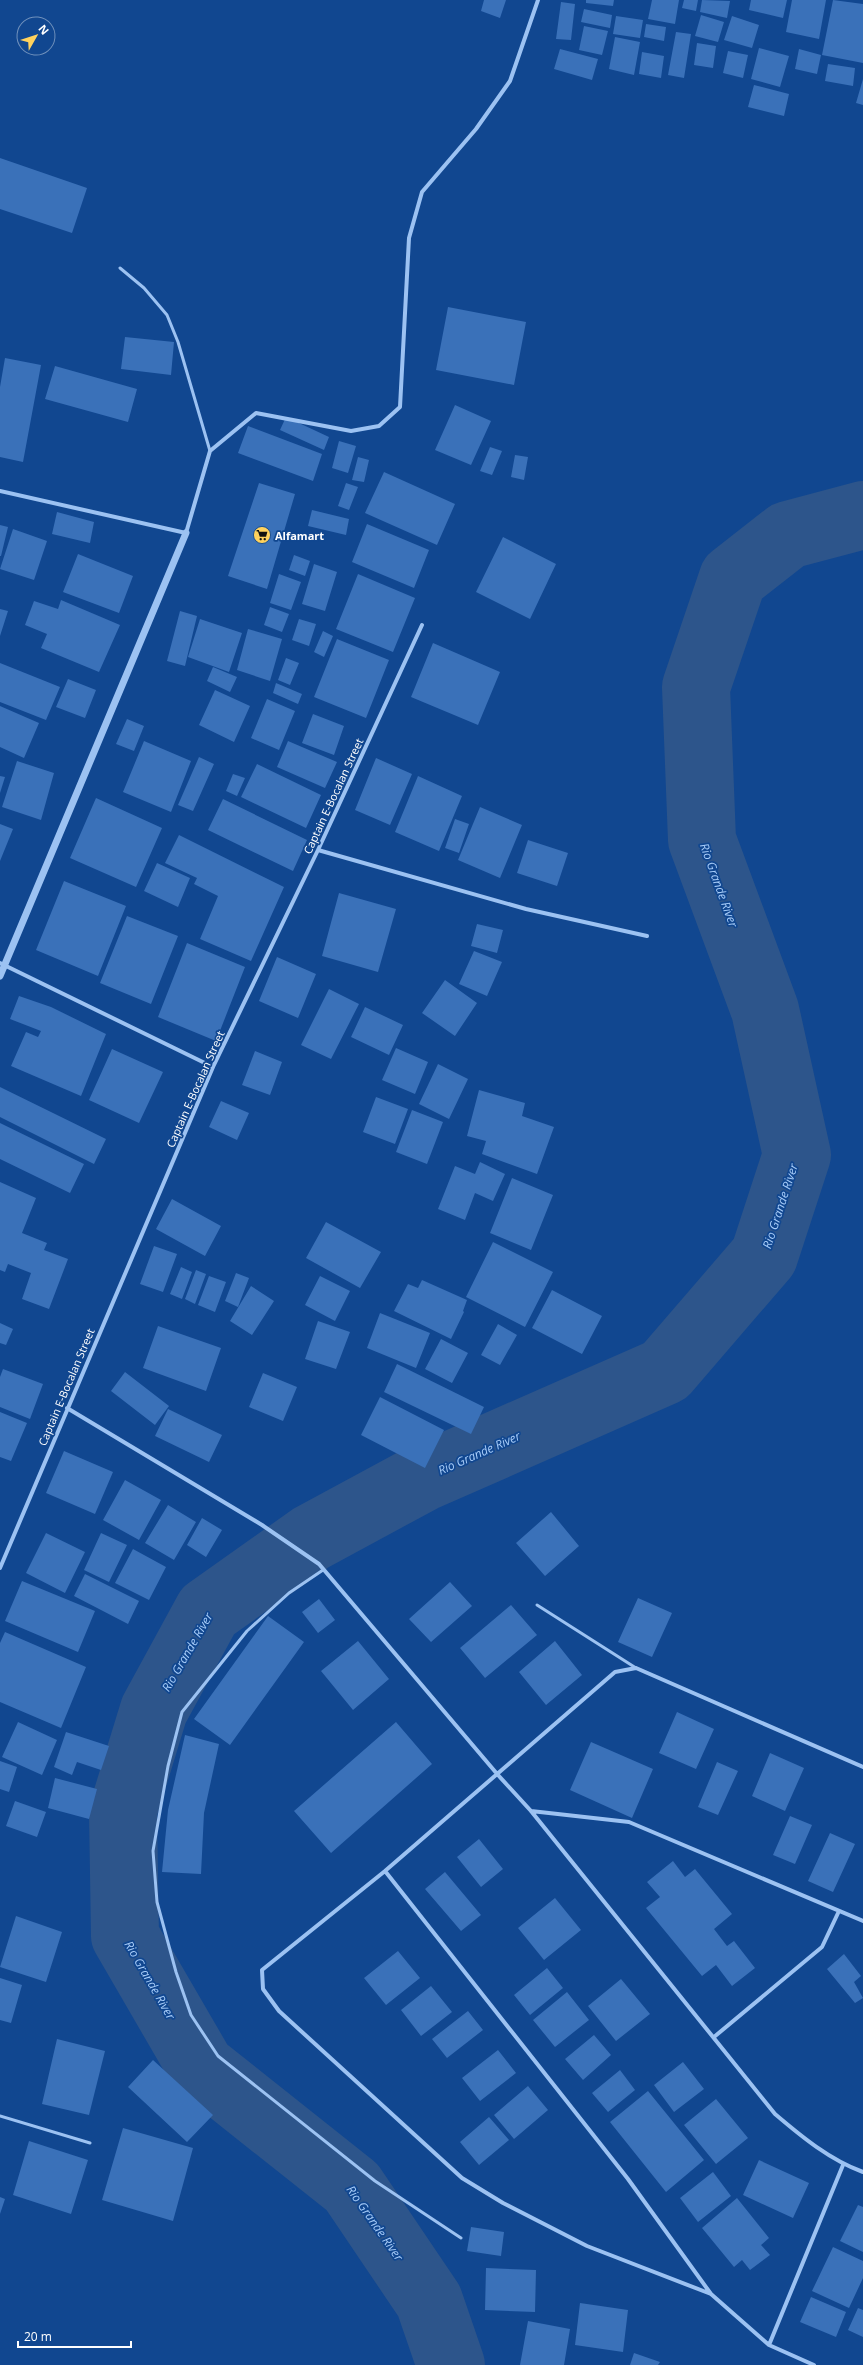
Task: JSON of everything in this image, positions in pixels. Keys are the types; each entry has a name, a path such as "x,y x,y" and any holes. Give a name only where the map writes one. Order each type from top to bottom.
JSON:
{"street":[{"path":"0,976 2,964 186,533 210,451 256,413 351,431 379,426 400,407 409,238 422,192 476,129 510,81 538,0"},
{"path":"0,491 186,533"},
{"name":"Captain E-Bocalan Street","path":"0,1568 213,1068 318,850 422,625"},
{"path":"318,850 526,909 647,936"},
{"path":"2,964 213,1068"},
{"path":"67,1408 262,1525 319,1564 498,1775 531,1811 775,2114 801,2136 843,2165 863,2172"},
{"path":"711,2294 586,2246 503,2203 462,2178 279,2011 263,1989 262,1970 385,1871 498,1775 615,1672 636,1668 863,1767"},
{"path":"531,1811 629,1822 863,1921"},
{"path":"385,1871 628,2179 711,2294 769,2344 814,2365"},
{"path":"714,2037 822,1947 839,1911"},
{"path":"769,2344 843,2165"}],"lane":[{"path":"120,268 144,288 167,315 178,342 210,451"},
{"path":"323,1570 289,1593 247,1631 182,1712 168,1766 153,1851 157,1902 176,1972 191,2015 218,2056 375,2181 460,2238"},
{"path":"537,1606 636,1668"},
{"path":"0,2116 90,2143"}],"building":[{"path":"484,0 506,0 500,18 481,11"},
{"path":"586,0 614,0 613,6 586,3"},
{"path":"652,0 679,0 675,24 648,19"},
{"path":"684,0 698,0 696,11 682,8"},
{"path":"702,0 730,1 727,18 700,12"},
{"path":"751,0 787,0 783,18 749,10"},
{"path":"792,0 826,0 819,39 786,32"},
{"path":"833,0 863,4 863,63 822,55"},
{"path":"561,2 575,4 571,40 556,39"},
{"path":"584,9 612,15 610,28 581,22"},
{"path":"701,15 724,22 718,42 695,36"},
{"path":"616,16 643,20 640,38 613,34"},
{"path":"732,16 759,25 752,48 724,40"},
{"path":"646,24 666,27 664,41 644,37"},
{"path":"584,26 608,31 602,55 579,50"},
{"path":"676,32 691,34 684,78 668,75"},
{"path":"615,37 640,42 634,75 609,69"},
{"path":"697,43 716,46 713,68 694,65"},
{"path":"759,48 789,56 780,87 751,79"},
{"path":"560,49 598,59 592,80 554,69"},
{"path":"799,49 821,55 817,74 795,69"},
{"path":"728,51 748,55 743,78 723,73"},
{"path":"642,52 664,56 661,78 639,74"},
{"path":"828,64 855,68 853,86 825,81"},
{"path":"863,79 863,105 856,103"},
{"path":"754,85 789,94 784,116 748,107"},
{"path":"0,158 87,188 72,233 0,209"},
{"path":"448,307 526,322 514,385 436,370"},
{"path":"125,337 174,342 171,375 121,369"},
{"path":"5,358 41,365 23,462 0,457 0,387"},
{"path":"55,366 137,389 128,422 45,399"},
{"path":"455,405 491,421 471,465 435,450"},
{"path":"286,417 329,437 324,450 280,430"},
{"path":"248,426 322,454 313,481 238,453"},
{"path":"339,441 356,446 348,473 332,468"},
{"path":"490,447 502,451 492,475 480,471"},
{"path":"515,455 528,457 524,480 511,477"},
{"path":"358,457 369,460 364,482 352,480"},
{"path":"384,472 455,504 437,545 365,513"},
{"name":"Alfamart","path":"259,483 295,494 267,589 228,576"},
{"path":"346,483 358,487 349,510 338,506"},
{"path":"312,510 349,519 346,535 308,526"},
{"path":"57,512 94,522 90,543 52,534"},
{"path":"367,524 429,550 414,588 352,562"},
{"path":"0,525 8,527 1,556 0,556"},
{"path":"13,529 47,541 34,580 0,569"},
{"path":"503,537 556,564 530,619 476,592"},
{"path":"78,554 133,576 119,613 63,592"},
{"path":"294,555 310,561 305,576 289,570"},
{"path":"314,564 337,572 325,611 302,604"},
{"path":"279,574 301,582 291,610 270,603"},
{"path":"358,574 415,598 393,652 336,629"},
{"path":"61,600 120,625 99,672 41,648 47,634 25,625 34,601 58,609"},
{"path":"270,607 289,614 282,632 264,625"},
{"path":"0,609 8,611 0,636"},
{"path":"180,611 197,616 185,666 167,661"},
{"path":"200,619 242,633 229,672 188,657"},
{"path":"299,619 316,624 309,646 292,640"},
{"path":"248,629 282,639 270,681 237,670"},
{"path":"323,631 333,636 324,657 314,652"},
{"path":"337,639 389,660 366,718 314,697"},
{"path":"433,643 500,672 478,725 411,697"},
{"path":"286,658 299,663 290,685 278,680"},
{"path":"0,663 60,687 46,720 0,702"},
{"path":"213,667 237,677 230,692 207,681"},
{"path":"68,679 96,690 85,718 56,707"},
{"path":"276,683 302,694 298,704 273,693"},
{"path":"215,690 250,706 234,742 199,725"},
{"path":"267,699 295,711 279,750 251,738"},
{"path":"0,706 39,723 24,758 0,747"},
{"path":"313,714 344,726 334,755 302,743"},
{"path":"127,719 144,726 134,751 116,744"},
{"path":"144,741 191,761 171,812 123,792"},
{"path":"288,741 337,762 325,788 277,767"},
{"path":"199,757 214,764 193,811 178,805"},
{"path":"376,758 412,774 390,825 355,810"},
{"path":"17,761 54,773 41,820 2,807"},
{"path":"257,764 321,795 306,828 241,797"},
{"path":"233,774 245,778 237,796 226,791"},
{"path":"0,776 5,777 0,793"},
{"path":"418,776 462,796 439,851 395,832"},
{"path":"96,798 162,828 136,887 70,858"},
{"path":"223,799 307,840 293,871 208,830"},
{"path":"480,807 522,825 500,878 458,860"},
{"path":"455,819 469,824 459,853 445,848"},
{"path":"0,824 13,829 0,861"},
{"path":"179,835 284,887 251,961 200,939 218,896 194,884 197,878 165,863"},
{"path":"528,840 568,853 557,886 517,873"},
{"path":"157,863 190,878 178,907 144,891"},
{"path":"64,881 126,906 98,976 36,950"},
{"path":"339,893 396,909 378,972 322,956"},
{"path":"127,916 178,936 151,1004 100,983"},
{"path":"477,924 503,930 497,953 471,946"},
{"path":"187,943 245,967 216,1041 158,1017"},
{"path":"474,951 502,962 487,996 459,984"},
{"path":"277,957 316,974 298,1018 259,1001"},
{"path":"445,980 477,1003 455,1036 422,1013"},
{"path":"329,989 359,1004 331,1059 301,1045"},
{"path":"19,996 51,1007 106,1034 81,1096 11,1066 26,1032 38,1037 41,1031 10,1019"},
{"path":"365,1007 403,1025 389,1055 351,1037"},
{"path":"396,1048 428,1062 415,1094 382,1080"},
{"path":"112,1049 163,1072 139,1123 89,1100"},
{"path":"255,1051 282,1062 270,1095 242,1085"},
{"path":"438,1064 468,1079 449,1119 419,1104"},
{"path":"0,1087 106,1139 94,1164 0,1117"},
{"path":"479,1090 525,1103 522,1116 554,1127 537,1174 482,1154 486,1141 467,1136"},
{"path":"376,1097 408,1109 395,1144 363,1132"},
{"path":"221,1101 249,1113 237,1140 209,1127"},
{"path":"412,1110 443,1122 427,1164 396,1152"},
{"path":"0,1123 84,1164 70,1193 0,1159"},
{"path":"480,1162 505,1174 493,1201 475,1193 465,1220 438,1209 455,1166 475,1174"},
{"path":"512,1178 553,1195 531,1250 490,1233"},
{"path":"0,1182 36,1198 22,1233 47,1243 44,1250 68,1259 49,1309 22,1299 31,1273 8,1264 5,1272 0,1270"},
{"path":"172,1199 221,1226 205,1256 156,1229"},
{"path":"326,1222 381,1252 360,1288 306,1258"},
{"path":"493,1242 553,1272 525,1327 466,1297"},
{"path":"154,1246 177,1254 163,1292 140,1284"},
{"path":"181,1267 192,1272 182,1299 170,1294"},
{"path":"196,1270 206,1274 195,1304 185,1299"},
{"path":"236,1273 249,1278 238,1307 225,1301"},
{"path":"209,1276 226,1282 215,1312 198,1305"},
{"path":"320,1276 350,1291 335,1321 305,1305"},
{"path":"422,1280 467,1300 463,1311 464,1312 451,1339 394,1311 408,1284 418,1288"},
{"path":"251,1286 274,1301 252,1335 230,1321"},
{"path":"552,1290 602,1316 582,1354 532,1328"},
{"path":"380,1313 430,1333 416,1368 367,1348"},
{"path":"318,1321 350,1332 336,1369 305,1359"},
{"path":"0,1323 13,1329 6,1345 0,1343"},
{"path":"498,1324 517,1335 500,1365 481,1355"},
{"path":"158,1326 221,1348 206,1391 143,1368"},
{"path":"441,1339 468,1353 452,1383 425,1369"},
{"path":"397,1364 484,1407 471,1434 384,1392"},
{"path":"3,1369 43,1384 30,1419 0,1407 0,1377"},
{"path":"125,1372 169,1406 155,1425 111,1391"},
{"path":"263,1373 297,1387 283,1421 249,1407"},
{"path":"380,1397 444,1430 425,1468 361,1435"},
{"path":"168,1409 222,1435 209,1462 155,1436"},
{"path":"0,1412 27,1423 11,1461 0,1457"},
{"path":"64,1451 113,1472 95,1514 46,1493"},
{"path":"125,1480 161,1500 139,1540 103,1520"},
{"path":"168,1505 196,1522 174,1560 145,1543"},
{"path":"551,1512 579,1546 545,1576 516,1543"},
{"path":"202,1518 222,1530 206,1557 187,1545"},
{"path":"46,1533 85,1552 65,1593 26,1573"},
{"path":"101,1533 127,1545 109,1582 84,1570"},
{"path":"133,1549 166,1567 149,1600 115,1583"},
{"path":"85,1574 139,1601 128,1624 74,1596"},
{"path":"22,1581 95,1611 78,1652 5,1621"},
{"path":"450,1582 472,1606 431,1642 409,1619"},
{"path":"638,1598 672,1613 652,1657 618,1642"},
{"path":"319,1599 335,1620 318,1633 302,1612"},
{"path":"511,1605 537,1635 485,1678 460,1648"},
{"path":"268,1616 304,1642 230,1745 194,1719"},
{"path":"5,1632 86,1667 61,1728 0,1702 0,1643"},
{"path":"358,1641 389,1679 353,1710 321,1671"},
{"path":"555,1641 582,1675 546,1705 519,1672"},
{"path":"677,1712 714,1729 696,1769 659,1753"},
{"path":"18,1722 57,1740 42,1775 2,1757"},
{"path":"396,1722 432,1764 331,1853 294,1811"},
{"path":"66,1732 109,1746 101,1770 77,1762 72,1775 54,1767"},
{"path":"185,1735 219,1744 204,1813 201,1874 162,1872 168,1810"},
{"path":"591,1742 653,1769 632,1818 570,1790"},
{"path":"770,1753 804,1768 785,1811 752,1796"},
{"path":"0,1761 17,1767 9,1792 0,1789"},
{"path":"717,1762 738,1771 718,1815 698,1807"},
{"path":"55,1778 97,1789 89,1819 48,1808"},
{"path":"15,1801 46,1812 37,1837 6,1826"},
{"path":"790,1816 812,1825 795,1864 773,1855"},
{"path":"830,1833 855,1844 833,1892 808,1881"},
{"path":"479,1839 503,1869 481,1887 457,1857"},
{"path":"673,1861 685,1877 695,1869 732,1914 714,1929 727,1946 734,1941 755,1968 732,1986 716,1965 702,1976 646,1908 660,1897 647,1882"},
{"path":"445,1872 481,1915 461,1931 425,1889"},
{"path":"555,1898 581,1930 544,1960 518,1928"},
{"path":"16,1916 62,1932 46,1982 0,1967"},
{"path":"398,1951 420,1978 386,2005 364,1978"},
{"path":"844,1954 861,1976 854,1982 863,1998 855,2003 827,1969"},
{"path":"547,1968 563,1988 530,2015 514,1995"},
{"path":"0,1978 22,1985 11,2023 0,2020"},
{"path":"621,1979 650,2014 616,2041 588,2006"},
{"path":"431,1986 452,2012 421,2036 401,2010"},
{"path":"567,1992 589,2020 555,2047 533,2020"},
{"path":"468,2011 483,2030 447,2058 432,2039"},
{"path":"594,2035 611,2055 583,2080 565,2059"},
{"path":"57,2039 105,2051 89,2115 42,2104"},
{"path":"498,2050 516,2073 480,2101 462,2078"},
{"path":"153,2060 213,2115 187,2142 128,2087"},
{"path":"683,2062 704,2089 674,2112 654,2085"},
{"path":"620,2070 635,2090 608,2112 592,2093"},
{"path":"528,2086 548,2110 514,2139 494,2115"},
{"path":"648,2091 704,2160 666,2192 610,2122"},
{"path":"716,2099 748,2138 716,2164 684,2125"},
{"path":"489,2117 509,2140 479,2165 460,2142"},
{"path":"123,2128 193,2148 173,2221 102,2200"},
{"path":"29,2141 88,2160 71,2214 13,2195"},
{"path":"759,2160 809,2183 793,2218 743,2195"},
{"path":"713,2172 731,2196 698,2222 680,2198"},
{"path":"0,2197 5,2199 0,2214"},
{"path":"737,2198 769,2238 761,2245 770,2255 750,2270 742,2260 734,2267 702,2228"},
{"path":"858,2205 863,2207 863,2252 840,2241"},
{"path":"471,2227 504,2232 501,2256 467,2251"},
{"path":"833,2247 863,2261 863,2278 849,2308 812,2291"},
{"path":"486,2268 536,2270 535,2312 485,2310"},
{"path":"811,2297 846,2312 836,2337 800,2322"},
{"path":"580,2303 628,2310 623,2352 575,2345"},
{"path":"858,2308 863,2310 863,2337 848,2330"},
{"path":"528,2321 570,2329 564,2365 520,2365"},
{"path":"634,2353 660,2362 658,2365 630,2365"}],"waterway":[{"name":"Rio Grande River","path":"451,2365 429,2301 352,2187 201,2067 125,1936 123,1811 154,1710 208,1611 311,1538 422,1478 665,1371 764,1256 797,1155 765,1010 702,840 696,687 733,578 788,535 863,515"}],"place":[{"name":"Alfamart","path":"262,535"}]}
